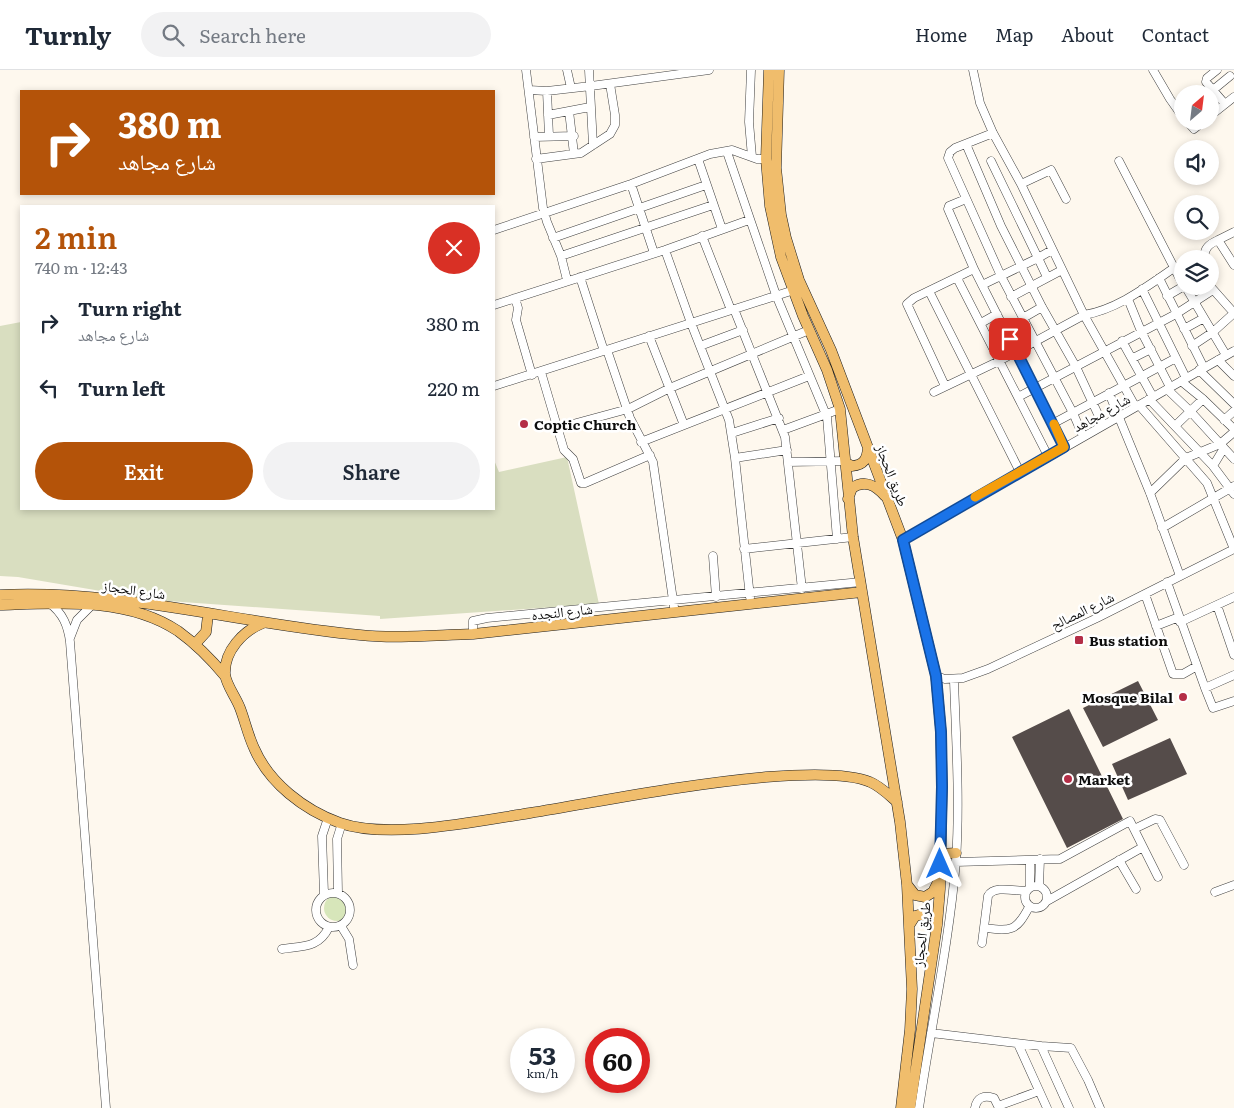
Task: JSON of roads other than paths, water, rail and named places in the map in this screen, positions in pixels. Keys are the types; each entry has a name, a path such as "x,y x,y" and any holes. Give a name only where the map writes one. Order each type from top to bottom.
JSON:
{"main road":[{"name":"طريق الحجاز","path":"769,70 766,158 770,206 781,257 827,370 840,409 853,537 897,802 908,885 912,989 902,1108"},
{"name":"طريق الحجاز","path":"779,70 776,168 781,215 786,238 800,280 831,350 903,540 936,676 941,732 942,787 937,925 931,1001 910,1108"},
{"path":"846,462 852,466 862,464 867,457 868,448"},
{"path":"848,499 852,488 864,484 877,487 888,498"},
{"name":"شارع النجده","path":"264,622 362,636 474,634 751,605 862,587"},
{"name":"شارع الحجاز","path":"0,595 52,594 102,598 264,622"},
{"name":"شارع الحجاز","path":"0,605 49,603 92,605 138,613 160,621 195,644 225,676 238,701 254,749 270,774 292,797 328,818 342,824 363,829 388,831 489,820 720,782 794,775 857,778 871,782 897,802"},
{"path":"195,644 206,632 208,614"},
{"path":"225,676 229,655 236,643 246,633 264,622"},
{"path":"940,854 956,858"},
{"path":"908,885 915,895 925,897 934,892 940,875"},
{"path":"910,924 914,916 925,915 934,920 937,925"}],"street":[{"path":"534,70 526,70 544,212 561,256 567,280"},
{"path":"567,70 570,88"},
{"path":"589,70 593,145"},
{"path":"631,70 632,80"},
{"path":"652,70 654,79"},
{"path":"529,90 547,91 610,84 706,70"},
{"path":"751,70 749,114 752,158"},
{"path":"973,70 980,103 1104,352 1137,406 1207,483 1234,549"},
{"path":"1153,70 1174,105"},
{"path":"1210,85 1206,80 1216,70"},
{"path":"1218,85 1230,73"},
{"path":"536,159 582,153 610,134 615,125 615,115 610,84"},
{"path":"547,91 549,136"},
{"path":"1219,97 1225,104"},
{"path":"1219,109 1234,97"},
{"path":"548,115 590,107"},
{"path":"569,111 574,136 574,154"},
{"path":"994,133 950,152 948,158 1011,297 1055,378 1083,436"},
{"path":"534,137 574,136"},
{"path":"966,144 1000,226 1076,367 1103,424"},
{"path":"495,230 631,184 710,154 732,150 752,158 766,158"},
{"path":"727,152 776,295 826,414 837,539"},
{"path":"698,159 722,229"},
{"path":"990,161 1047,277"},
{"path":"934,392 1000,361 1084,315 1097,313 1128,299 1174,268 1119,161"},
{"path":"1021,184 1051,170 1066,199"},
{"path":"631,184 654,253"},
{"path":"553,238 706,185"},
{"path":"966,199 949,206 948,209 974,269 1054,423 1064,447"},
{"path":"561,256 713,205"},
{"path":"495,305 665,250 749,220"},
{"path":"1219,240 1234,232"},
{"path":"702,236 783,430 787,450 802,588"},
{"path":"1205,250 1207,246 1218,240 1234,265"},
{"path":"665,250 691,323 726,408 732,433 751,605"},
{"path":"982,285 1052,250"},
{"path":"945,386 906,307 908,302 974,269"},
{"path":"1011,297 1062,270"},
{"path":"580,277 628,409 641,442 650,455 654,470 675,614"},
{"path":"957,278 1048,456"},
{"path":"1159,278 1201,369 1234,404"},
{"path":"1142,289 1176,358 1184,379 1234,431 1222,446 1213,466"},
{"path":"495,386 794,290"},
{"path":"928,291 1020,472"},
{"path":"1167,296 1174,292"},
{"path":"1190,295 1226,355"},
{"path":"1018,397 1104,352 1141,330 1176,314 1202,295"},
{"path":"1192,346 1213,332 1234,313 1217,295"},
{"path":"515,298 518,308 516,320 532,374"},
{"path":"1128,299 1168,388 1234,459"},
{"path":"1023,318 1042,307"},
{"path":"981,323 997,314"},
{"path":"1184,330 1204,318"},
{"path":"700,346 742,330"},
{"path":"558,428 628,409 670,388 810,330"},
{"path":"649,336 684,425"},
{"path":"1122,341 1142,375 1151,398 1233,490 1214,498 1162,528"},
{"path":"1133,358 1151,349"},
{"name":"شارع مجاهد","path":"903,540 1103,424 1234,351"},
{"path":"1054,423 1176,358"},
{"path":"1218,360 1234,376"},
{"path":"540,372 564,451 573,459 582,483 650,455"},
{"path":"641,442 810,376"},
{"path":"1108,393 1150,493 1180,576"},
{"path":"1175,426 1203,399"},
{"path":"783,430 840,409"},
{"path":"1224,420 1234,411"},
{"path":"732,433 779,418"},
{"path":"1150,493 1186,458 1199,452 1222,446"},
{"path":"735,458 787,450"},
{"path":"788,462 846,462"},
{"path":"744,549 853,537"},
{"name":"شارع المصالح","path":"936,676 954,680 988,669 1234,549"},
{"path":"713,556 716,597"},
{"path":"1167,582 1213,708 1234,701"},
{"path":"474,634 473,621 487,618 673,602 802,588 862,587"},
{"path":"1145,594 1173,674 1183,674 1197,666"},
{"path":"1156,626 1217,605 1234,597"},
{"path":"49,603 64,619 70,642 106,1108"},
{"path":"70,642 77,620 92,605"},
{"path":"1217,605 1234,655"},
{"path":"1205,688 1234,676"},
{"path":"919,1108 931,1033 931,1001 952,903 956,858 959,804 954,680"},
{"path":"324,894 338,893 348,900 351,911 346,922 341,926 329,927 319,920 316,909 324,894 322,836 328,818"},
{"path":"1134,829 1157,818 1160,820 1184,865"},
{"path":"956,858 1060,859 1130,821 1158,877"},
{"path":"338,893 337,839 342,824"},
{"path":"1030,860 1028,889 1024,900 1030,907 1041,908 1047,901 1143,847"},
{"path":"1039,886 1040,859"},
{"path":"1119,860 1136,889"},
{"path":"1215,892 1234,885"},
{"path":"982,943 990,892 995,890 1028,889 1039,886"},
{"path":"1039,886 1046,892 1047,901"},
{"path":"984,928 1013,929 1022,922 1030,907"},
{"path":"341,926 349,939 353,965"},
{"path":"282,949 315,944 329,927"},
{"path":"931,1033 1018,1044 1066,1046 1071,1048 1100,1108"},
{"path":"1018,1044 1046,1108"},
{"path":"1042,1046 1069,1108"},
{"path":"974,1108 978,1099 989,1096 994,1098 998,1107 1039,1091"}],"place":[{"name":"Coptic Church","path":"524,424"},
{"name":"Bus station","path":"1079,640"},
{"name":"Mosque Bilal","path":"1183,697"},
{"name":"Market","path":"1068,779"}]}
